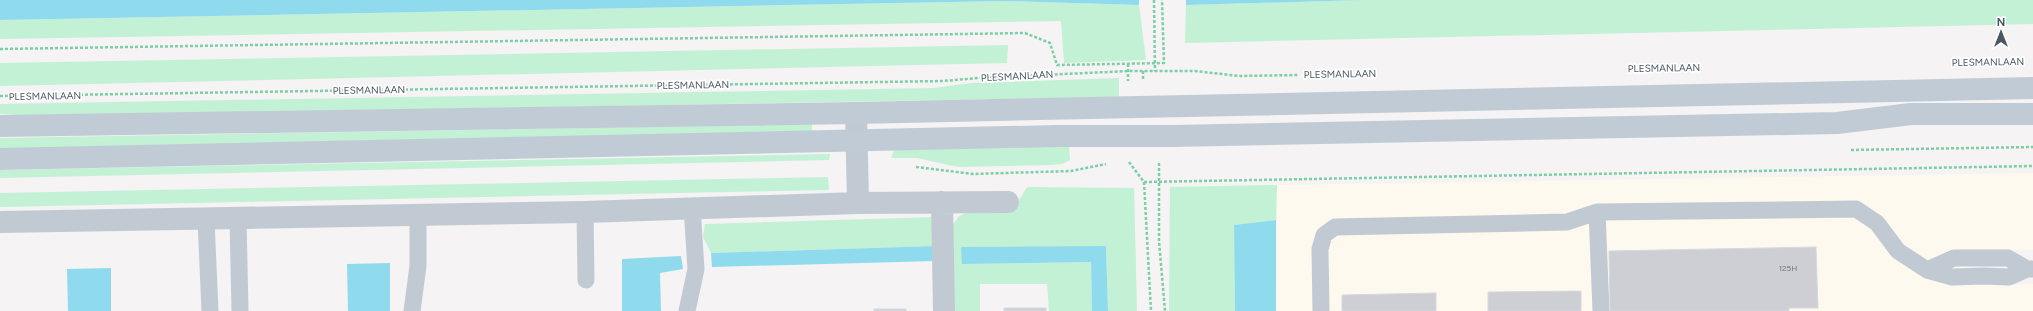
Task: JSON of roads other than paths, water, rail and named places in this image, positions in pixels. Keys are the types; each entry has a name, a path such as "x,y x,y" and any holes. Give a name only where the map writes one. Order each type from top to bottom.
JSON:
{"main road":[{"path":"0,126 856,113 2033,88"},
{"path":"0,160 1837,123 1911,114 2033,114"}],"street":[{"path":"856,113 858,203"},
{"path":"942,202 944,311"},
{"path":"0,222 206,220 418,214 585,212 692,207 858,203 1008,202"}],"lane":[{"path":"687,311 696,269 692,207"},
{"path":"1321,311 1320,249 1324,235 1335,227 1567,222 1597,212 1856,209 1877,224 1898,251 1927,270 1954,258 2008,258 2030,269"},
{"path":"585,212 586,280"},
{"path":"1597,212 1601,311"},
{"path":"412,311 418,266 418,214"},
{"path":"238,219 240,311"},
{"path":"206,220 210,311"}],"water":[{"path":"0,0 1139,0 1139,5 1005,1 0,20"},
{"path":"1186,0 1363,0 1186,5"},
{"path":"1276,220 1276,311 1235,311 1234,225"},
{"path":"935,246 935,261 712,267 711,253"},
{"path":"1106,246 1108,311 1092,311 1091,262 962,264 961,247"},
{"path":"681,256 683,269 660,273 661,311 622,311 622,259"},
{"path":"390,263 390,311 348,311 347,264"},
{"path":"111,268 111,311 68,311 67,269"}]}
